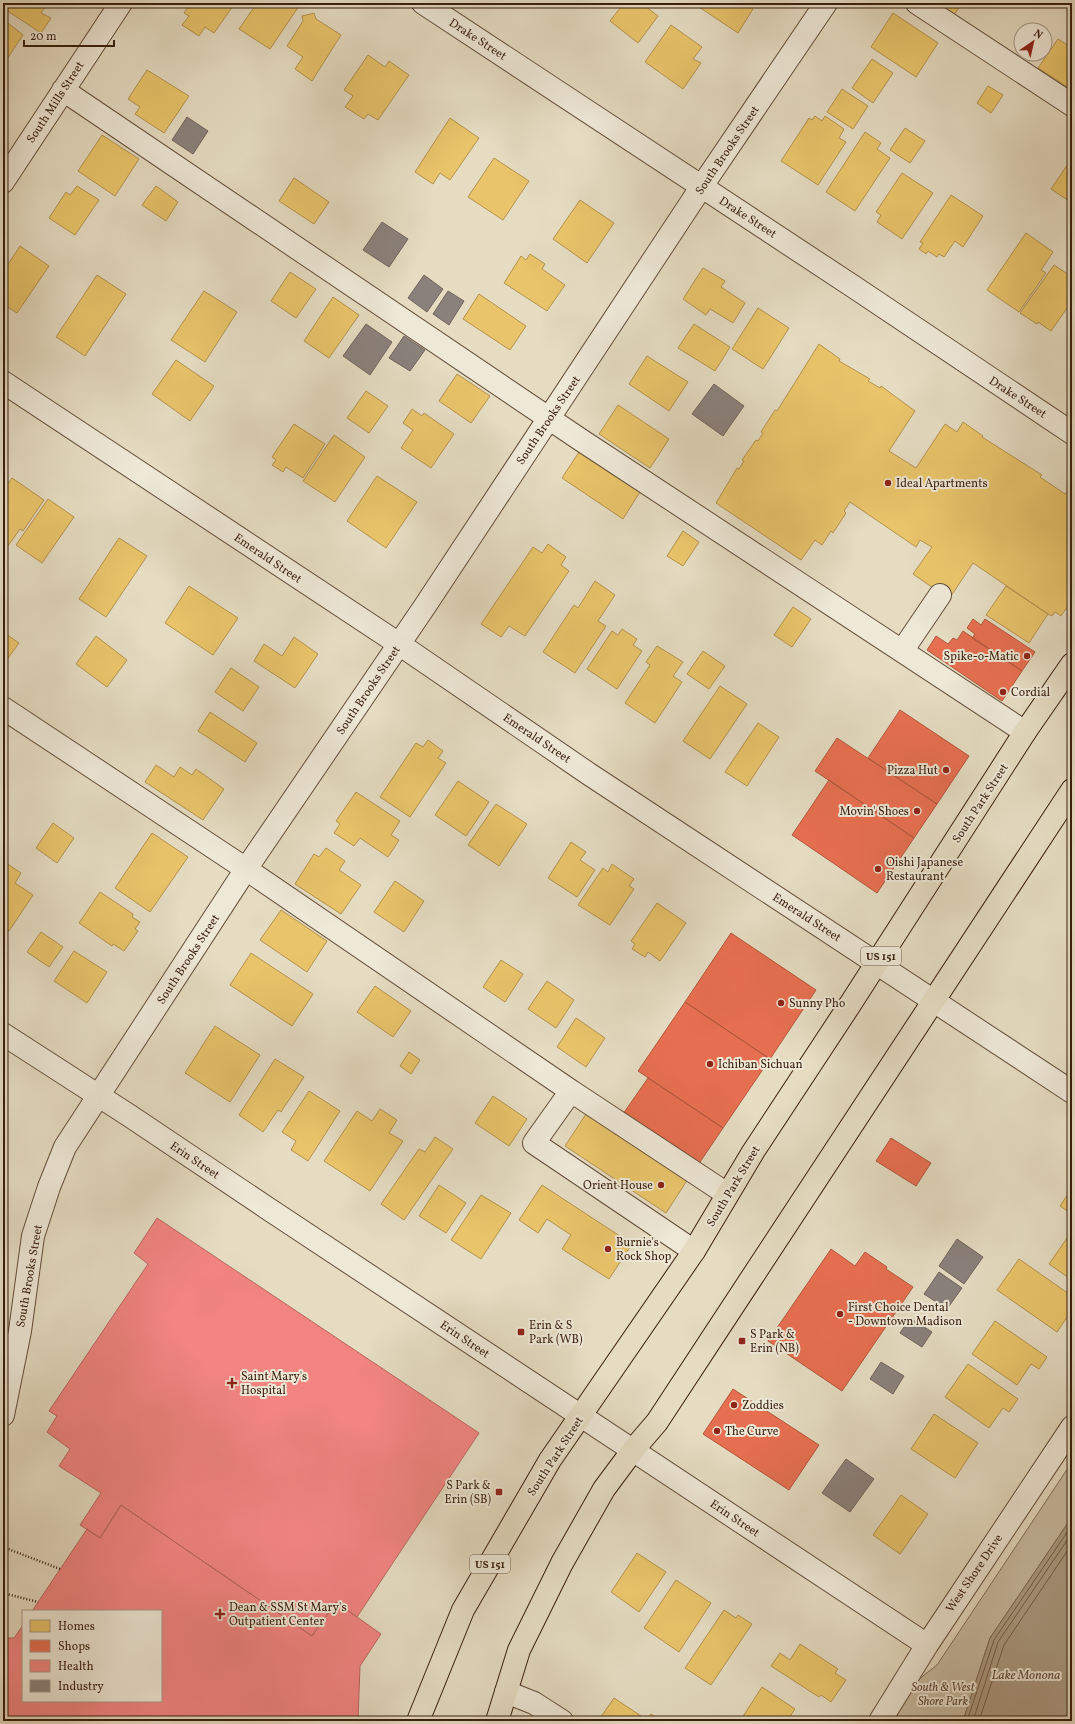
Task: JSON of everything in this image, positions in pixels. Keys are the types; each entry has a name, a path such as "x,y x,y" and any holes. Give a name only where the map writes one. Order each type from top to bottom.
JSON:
{"main road":[{"name":"South Park Street","path":"418,1721 463,1610 550,1460 694,1251 753,1152 1025,732 1072,664"},
{"path":"497,1721 519,1650 562,1563 604,1490 632,1450 657,1422 1072,790"}],"street":[{"name":"South Mills Street","path":"3,182 121,3"},
{"name":"Drake Street","path":"423,3 702,186 1072,434"},
{"name":"South Brooks Street","path":"3,1415 20,1331 33,1236 49,1187 65,1147 246,869 399,644 550,418 702,186 826,3"},
{"path":"917,3 1072,105"},
{"path":"63,90 550,418 1025,732"},
{"name":"Emerald Street","path":"3,382 399,644 589,774 1072,1092"},
{"path":"902,651 940,594"},
{"path":"3,708 246,869 570,1091 727,1194"},
{"name":"Erin Street","path":"3,1034 98,1095 927,1645"},
{"path":"570,1091 534,1143 694,1251"},
{"name":"West Shore Drive","path":"880,1721 927,1645 1072,1427"},
{"path":"506,1692 534,1703 562,1721"}],"path":[{"path":"3,1547 60,1569"},
{"path":"3,1593 38,1602"}],"green space":[{"name":"South & West Shore Park","path":"1072,1462 1072,1517 990,1638 963,1721 880,1721 891,1701 937,1665"}],"water":[{"name":"Lake Monona","path":"1072,1517 1072,1721 963,1721 990,1638"}],"building: Homes":[{"path":"3,3 48,3 41,13 51,18 41,33 3,8"},
{"path":"191,3 235,3 214,33 205,27 199,36 182,25 189,16 184,13"},
{"path":"257,3 301,3 270,49 239,29"},
{"path":"624,3 641,3 658,16 638,43 610,21"},
{"path":"693,3 744,3 753,9 738,33"},
{"path":"936,3 962,3 954,15"},
{"path":"314,13 316,19 341,35 312,81 295,69 303,57 287,46 303,21 302,16"},
{"path":"893,13 938,43 916,77 871,47"},
{"path":"3,19 23,35 5,62 3,60"},
{"path":"671,25 702,47 693,59 701,63 683,89 645,62"},
{"path":"1058,39 1072,48 1072,83 1069,88 1038,68 1042,62 1053,62 1053,46"},
{"path":"368,55 385,67 389,61 409,75 378,120 368,114 364,119 345,107 353,96 344,90"},
{"path":"872,59 893,73 873,103 852,88"},
{"path":"147,70 189,96 164,133 135,114 140,107 128,99"},
{"path":"988,86 1003,95 991,113 977,103"},
{"path":"842,89 868,106 853,129 827,112"},
{"path":"815,116 822,121 825,116 844,129 839,138 846,142 818,185 781,161 809,118 812,120"},
{"path":"450,118 479,138 450,180 440,173 433,184 415,172"},
{"path":"905,128 925,141 910,163 890,150"},
{"path":"865,132 881,143 877,149 890,158 855,211 826,192"},
{"path":"102,135 139,159 115,196 78,171"},
{"path":"494,158 529,181 503,220 468,197"},
{"path":"1072,158 1072,203 1051,189"},
{"path":"902,173 933,193 902,239 877,222 881,215 876,212"},
{"path":"294,178 329,202 314,224 279,201"},
{"path":"77,186 99,200 75,235 49,218 66,192 70,195"},
{"path":"156,186 178,202 166,221 142,205"},
{"path":"951,195 983,216 963,247 955,241 944,257 939,254 937,257 928,251 926,254 919,249 923,243 920,242"},
{"path":"580,200 614,223 587,263 553,239"},
{"path":"1026,233 1053,252 1041,270 1046,273 1019,312 987,290"},
{"path":"20,246 49,266 17,313 3,304 3,272"},
{"path":"530,254 545,264 542,269 565,285 547,311 504,283 521,256 526,260"},
{"path":"1054,265 1072,277 1072,301 1051,331 1038,322 1037,324 1020,313"},
{"path":"703,268 725,281 721,287 745,303 733,323 710,309 706,315 683,299"},
{"path":"290,272 316,289 296,318 271,301"},
{"path":"97,275 126,294 85,356 56,337"},
{"path":"204,291 237,312 205,362 171,340"},
{"path":"479,294 526,326 510,350 463,319"},
{"path":"333,297 359,315 329,358 304,341"},
{"path":"758,308 789,328 763,369 732,349"},
{"path":"694,324 730,347 715,371 678,348"},
{"name":"Ideal Apartments","path":"819,344 840,359 839,361 870,379 868,381 880,388 881,386 915,411 889,451 916,468 945,424 957,432 963,422 983,436 982,437 1042,475 1040,477 1065,494 1067,492 1072,496 1072,600 1061,616 1055,612 1052,616 1048,614 973,563 949,599 913,574 932,547 920,540 916,547 850,502 844,511 846,513 833,533 831,531 822,545 815,540 801,560 716,503 737,468 739,469 744,461 742,460 756,440 758,441 763,433 761,432 775,410 777,411"},
{"path":"647,356 688,382 669,411 629,384"},
{"path":"176,360 214,386 190,421 152,394"},
{"path":"457,374 490,396 471,423 439,401"},
{"path":"366,391 388,406 369,433 347,418"},
{"path":"618,405 669,439 650,468 599,434"},
{"path":"412,409 422,416 424,413 454,434 431,468 401,448 413,430 403,423"},
{"path":"294,424 325,444 303,478 286,467 283,472 272,465 276,460 272,457"},
{"path":"334,435 365,457 335,502 303,481"},
{"path":"579,452 640,492 623,519 562,478"},
{"path":"377,476 417,502 386,548 347,521"},
{"path":"12,478 44,500 23,531 20,529 5,550 3,549 3,491"},
{"path":"48,499 74,517 42,563 16,545"},
{"path":"683,531 699,542 683,566 667,556"},
{"path":"119,538 147,556 106,617 79,599"},
{"path":"548,544 566,557 561,565 569,571 525,636 509,626 501,637 481,624 533,547 542,553"},
{"path":"595,581 615,595 598,621 606,626 575,673 543,652 574,605 578,608"},
{"path":"189,586 238,618 213,655 165,623"},
{"path":"1006,586 1048,614 1029,643 986,615"},
{"path":"793,607 811,619 792,647 774,635"},
{"path":"622,629 637,639 633,645 642,651 617,689 587,669 612,631 618,635"},
{"path":"3,632 19,643 3,665"},
{"path":"96,636 127,660 107,687 76,664"},
{"path":"294,637 318,654 295,688 254,661 264,644 282,656"},
{"path":"657,646 683,662 673,676 682,682 655,723 625,703 650,665 646,662"},
{"path":"703,651 725,666 709,689 687,674"},
{"path":"231,668 259,687 243,711 215,692"},
{"path":"720,686 747,704 710,759 683,741"},
{"path":"210,712 257,743 245,762 198,731"},
{"path":"758,723 779,737 747,786 725,772"},
{"path":"428,740 443,751 438,758 446,763 410,817 380,797 416,743 423,747"},
{"path":"156,765 174,777 180,767 192,775 196,769 224,789 203,820 145,782"},
{"path":"458,781 489,802 466,836 435,815"},
{"path":"356,792 400,821 391,835 399,840 388,857 360,838 354,846 334,833 340,824 336,821"},
{"path":"496,804 527,824 499,866 468,845"},
{"path":"53,823 74,838 57,863 36,848"},
{"path":"152,833 188,857 150,912 115,888"},
{"path":"571,842 586,852 580,860 595,870 577,897 548,878"},
{"path":"326,848 345,861 339,870 361,885 341,914 295,884 314,854 319,857"},
{"path":"3,861 21,873 15,883 33,895 9,931 3,927"},
{"path":"612,864 634,879 629,886 634,889 610,925 578,905 603,868 608,872"},
{"path":"395,881 424,901 404,932 374,912"},
{"path":"100,892 133,914 132,917 140,922 135,929 138,931 124,951 113,944 112,946 79,923"},
{"path":"657,903 686,923 660,961 648,952 645,957 632,949 635,944 631,941"},
{"path":"281,910 327,941 307,972 260,940"},
{"path":"41,932 63,947 49,967 27,952"},
{"path":"74,951 107,972 87,1003 54,981"},
{"path":"251,953 313,994 292,1026 230,985"},
{"path":"501,960 523,974 505,1002 483,987"},
{"path":"547,981 574,1000 556,1028 528,1009"},
{"path":"375,986 411,1011 393,1037 357,1012"},
{"path":"576,1018 605,1038 586,1067 557,1047"},
{"path":"215,1026 260,1055 230,1102 185,1073"},
{"path":"409,1052 420,1060 411,1074 400,1066"},
{"path":"275,1059 304,1077 281,1112 278,1110 263,1132 239,1115"},
{"path":"309,1091 340,1111 308,1161 291,1150 296,1141 282,1132"},
{"path":"493,1096 527,1119 509,1146 475,1123"},
{"path":"380,1109 397,1120 389,1133 403,1141 370,1191 324,1161 357,1111 372,1121"},
{"path":"588,1111 688,1179 666,1213 565,1146"},
{"path":"435,1137 453,1149 404,1220 381,1204 419,1149 425,1152"},
{"path":"439,1185 466,1203 446,1233 419,1216"},
{"path":"542,1185 632,1244 609,1279 562,1249 571,1235 547,1219 538,1233 519,1220"},
{"path":"1072,1188 1072,1214 1060,1206"},
{"path":"481,1195 511,1213 481,1259 451,1240"},
{"path":"1072,1231 1072,1280 1049,1264"},
{"path":"1019,1259 1072,1296 1072,1310 1057,1332 997,1290"},
{"path":"995,1321 1047,1357 1039,1369 1031,1364 1017,1385 972,1354"},
{"path":"968,1364 1018,1399 1009,1412 1003,1408 989,1428 945,1397"},
{"path":"934,1414 978,1443 955,1478 911,1449"},
{"path":"901,1495 928,1514 900,1554 873,1535"},
{"path":"637,1553 666,1572 639,1612 611,1592"},
{"path":"676,1580 711,1603 679,1652 644,1628"},
{"path":"724,1610 736,1618 738,1615 752,1624 711,1685 685,1668"},
{"path":"800,1644 838,1669 835,1673 846,1680 831,1702 821,1695 819,1697 771,1666 780,1653 790,1660"},
{"path":"762,1687 795,1709 787,1721 740,1721"},
{"path":"614,1698 641,1716 638,1721 598,1721"},
{"path":"651,1714 662,1721 645,1721"}],"building: Shops":[{"path":"973,619 981,625 985,619 1035,652 1022,671 972,638 975,634 967,628"},
{"path":"963,631 1022,671 1002,701 927,650 936,636 948,644 953,638 957,640"},
{"path":"900,710 969,756 937,804 868,758"},
{"path":"837,738 937,804 914,838 815,771"},
{"path":"829,780 914,838 877,893 792,835"},
{"path":"731,933 816,990 770,1059 685,1002"},
{"path":"685,1002 770,1059 723,1128 638,1071"},
{"path":"648,1078 723,1128 698,1165 623,1114"},
{"path":"891,1138 931,1163 916,1186 876,1161"},
{"name":"First Choice Dental - Downtown Madison","path":"831,1249 855,1266 865,1252 887,1267 886,1269 913,1287 842,1391 768,1341"},
{"path":"733,1389 819,1445 789,1490 703,1434"}],"building: Health":[{"path":"157,1218 479,1433 357,1617 336,1602 312,1636 121,1505 100,1538 80,1525 101,1493 59,1466 70,1449 47,1432 57,1416 49,1411 148,1264 134,1253"},
{"name":"Dean & SSM St Mary's Outpatient Center","path":"121,1505 312,1636 336,1602 381,1634 360,1666 358,1721 3,1721 3,1638 14,1638 22,1626 22,1702 162,1702 162,1610 33,1610 87,1529 100,1538"}],"building: Industry":[{"path":"187,117 208,131 193,154 172,140"},
{"path":"382,222 408,239 389,267 363,250"},
{"path":"424,275 443,289 427,312 408,298"},
{"path":"448,291 464,301 449,325 433,314"},
{"path":"366,324 392,342 370,375 343,356"},
{"path":"404,336 425,350 410,371 389,358"},
{"path":"714,384 744,406 723,436 692,414"},
{"path":"957,1239 983,1257 964,1284 939,1266"},
{"path":"939,1272 962,1288 947,1309 924,1294"},
{"path":"910,1318 932,1332 922,1347 900,1333"},
{"path":"881,1362 904,1376 893,1394 870,1379"},
{"path":"846,1459 874,1479 850,1512 822,1493"}],"place":[{"name":"Ideal Apartments","path":"888,483"},
{"name":"Spike-o-Matic","path":"1027,656"},
{"name":"Cordial","path":"1003,692"},
{"name":"Pizza Hut","path":"946,770"},
{"name":"Movin' Shoes","path":"917,811"},
{"name":"Oishi Japanese Restaurant","path":"878,869"},
{"name":"Sunny Pho","path":"781,1003"},
{"name":"Ichiban Sichuan","path":"710,1064"},
{"name":"Orient House","path":"661,1185"},
{"name":"Burnie's Rock Shop","path":"608,1249"},
{"name":"First Choice Dental - Downtown Madison","path":"840,1314"},
{"name":"Erin & S Park (WB)","path":"521,1332"},
{"name":"S Park & Erin (NB)","path":"742,1341"},
{"name":"Saint Mary's Hospital","path":"232,1383"},
{"name":"Zoddies","path":"734,1405"},
{"name":"The Curve","path":"717,1431"},
{"name":"S Park & Erin (SB)","path":"499,1492"},
{"name":"Dean & SSM St Mary's Outpatient Center","path":"220,1614"}]}
